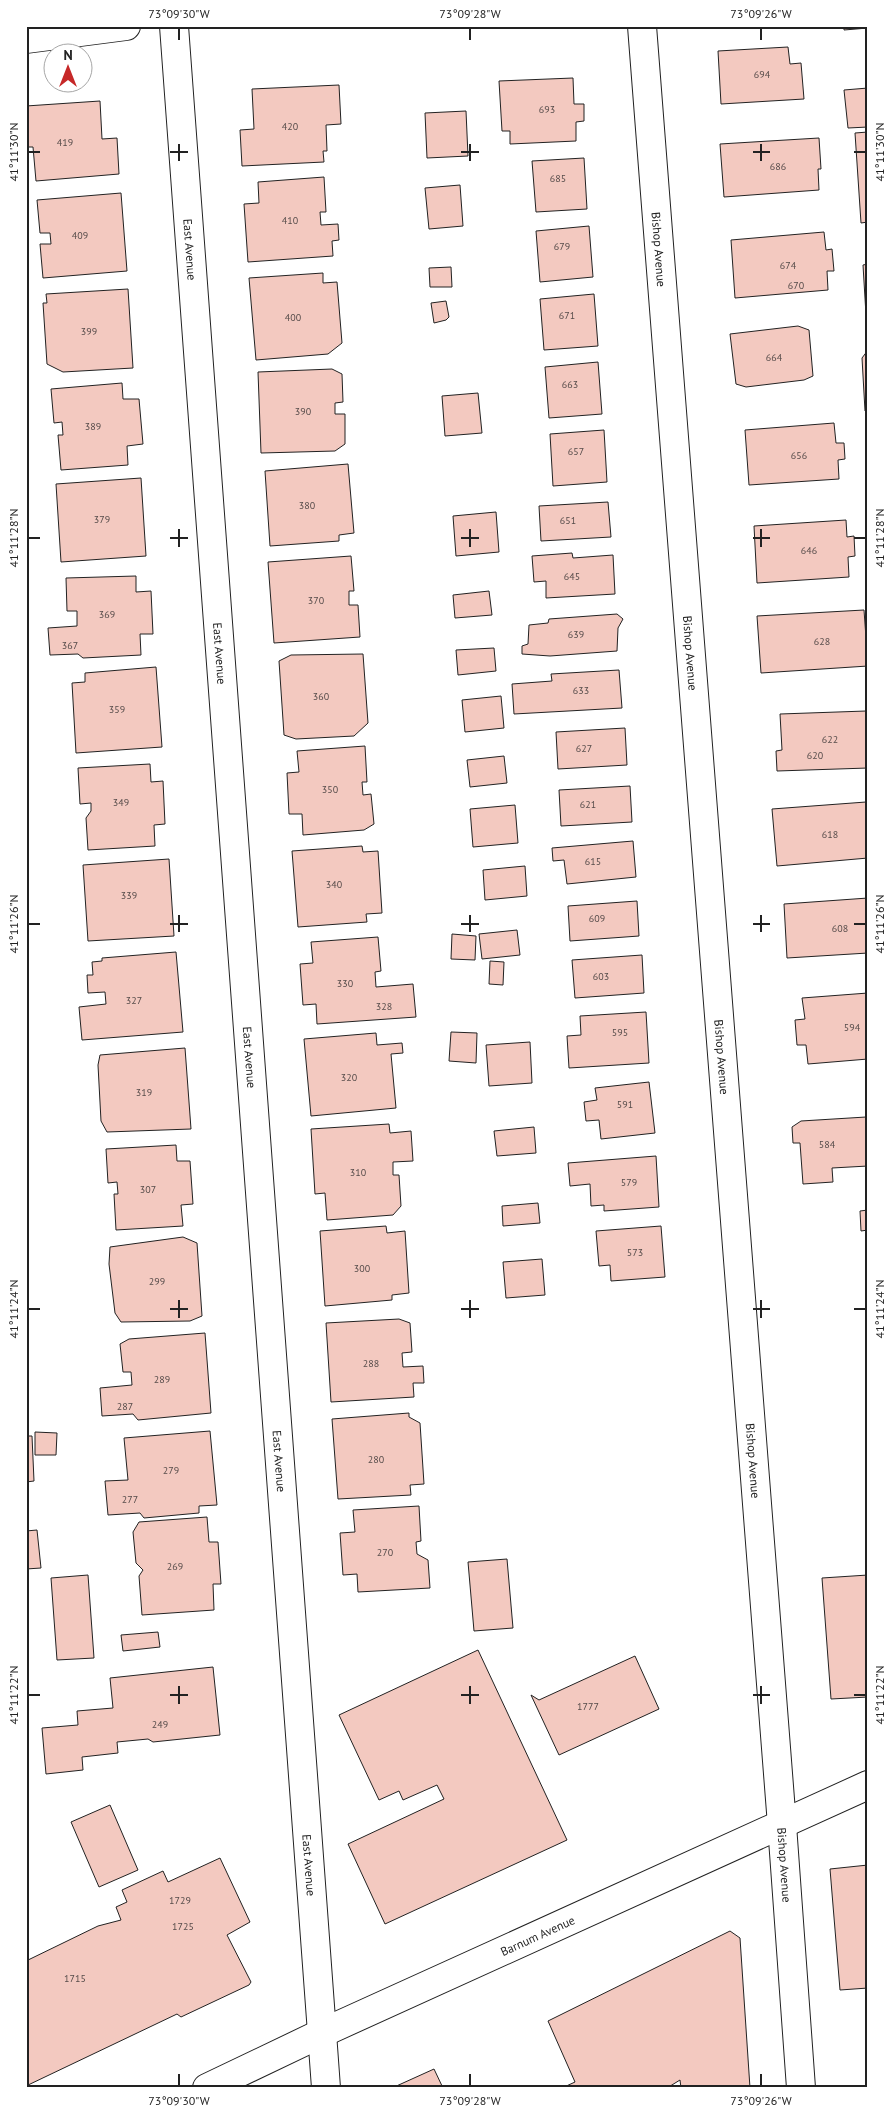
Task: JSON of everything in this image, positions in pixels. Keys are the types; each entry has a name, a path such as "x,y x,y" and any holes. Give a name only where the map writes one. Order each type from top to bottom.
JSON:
{"street":[{"path":"26,39 126,26"},
{"name":"East Avenue","path":"174,26 326,2088"},
{"name":"Bishop Avenue","path":"642,26 801,2088"},
{"name":"Barnum Avenue","path":"207,2088 322,2033 868,1785"}],"building":[{"path":"844,26 868,26 868,28 844,30"},
{"path":"788,47 790,64 801,63 804,99 721,104 718,51"},
{"path":"573,78 574,104 584,104 584,121 576,122 576,141 510,144 510,131 502,131 499,81"},
{"path":"339,85 341,124 326,125 327,151 323,151 324,162 242,166 240,130 254,129 252,89"},
{"path":"868,88 868,127 848,128 844,90"},
{"path":"100,101 102,139 117,138 119,174 36,181 33,147 26,147 26,106"},
{"path":"466,111 468,156 427,158 425,113"},
{"path":"868,132 868,222 861,223 855,133"},
{"path":"819,138 821,169 818,169 819,190 724,197 720,144"},
{"path":"584,158 587,209 536,212 532,161"},
{"path":"324,177 326,212 320,212 321,225 338,224 339,240 332,241 333,256 248,262 244,204 259,203 258,182"},
{"path":"460,185 463,226 429,229 425,188"},
{"path":"121,193 127,271 43,278 40,244 51,244 50,233 40,233 37,200"},
{"path":"589,226 593,277 540,282 536,231"},
{"path":"824,232 826,250 832,249 834,271 827,271 828,290 735,298 731,240"},
{"path":"868,264 868,315 866,315 863,265"},
{"path":"451,267 452,287 430,287 429,268"},
{"path":"323,273 323,283 337,282 342,343 328,354 256,360 249,278"},
{"path":"128,289 133,368 63,372 47,364 43,303 47,303 46,294"},
{"path":"594,294 598,346 544,350 540,299"},
{"path":"446,301 449,317 446,320 434,323 431,303"},
{"path":"798,326 809,330 813,376 804,380 746,387 736,384 730,334"},
{"path":"868,350 868,411 865,411 862,358"},
{"path":"598,362 602,414 549,418 545,367"},
{"path":"332,369 342,374 343,402 335,403 335,414 345,414 345,444 335,451 261,453 258,372"},
{"path":"122,383 123,399 139,399 143,444 127,446 128,465 61,470 58,435 63,435 62,422 54,423 51,389"},
{"path":"478,393 482,433 445,436 442,396"},
{"path":"834,423 836,443 844,443 845,459 838,460 839,479 749,485 745,430"},
{"path":"604,430 607,482 553,486 550,434"},
{"path":"348,464 354,533 339,535 339,541 270,546 265,471"},
{"path":"141,478 146,556 61,562 56,484"},
{"path":"608,502 611,537 541,541 539,506"},
{"path":"496,512 499,552 456,556 453,516"},
{"path":"846,520 847,537 854,536 855,556 848,557 849,577 757,583 754,526"},
{"path":"572,553 573,558 613,555 615,594 546,598 546,581 534,582 532,556"},
{"path":"351,556 354,591 349,591 349,605 358,605 360,637 274,643 268,562"},
{"path":"136,576 136,592 151,591 153,634 140,634 141,655 83,658 78,654 50,655 48,628 77,626 77,611 67,611 66,578"},
{"path":"489,591 492,615 455,618 453,595"},
{"path":"864,610 868,666 761,673 757,616"},
{"path":"617,614 623,619 618,628 617,651 550,656 522,654 522,646 528,644 529,625 548,623 549,619"},
{"path":"494,648 496,671 458,675 456,650"},
{"path":"363,654 368,723 354,736 296,739 284,735 279,661 291,655"},
{"path":"156,667 162,747 76,753 72,683 85,682 85,673"},
{"path":"619,670 622,708 514,714 512,684 552,681 551,674"},
{"path":"501,696 504,728 465,732 462,700"},
{"path":"866,711 868,768 777,771 776,751 782,750 780,714"},
{"path":"625,728 627,765 558,769 556,732"},
{"path":"365,746 367,782 362,782 363,795 371,794 374,824 364,830 303,835 302,814 289,814 287,773 299,772 297,751"},
{"path":"504,756 507,783 470,787 467,760"},
{"path":"150,764 151,782 163,781 165,824 154,825 155,846 88,850 86,818 91,811 91,803 80,804 78,768"},
{"path":"630,786 632,822 561,826 559,790"},
{"path":"866,802 868,858 777,866 772,809"},
{"path":"515,805 518,843 473,847 470,809"},
{"path":"633,841 636,877 567,884 564,860 553,861 552,848"},
{"path":"362,846 363,852 378,851 382,913 366,914 367,922 298,927 292,851"},
{"path":"169,859 174,936 88,941 83,865"},
{"path":"525,866 527,896 485,900 483,870"},
{"path":"868,898 868,953 787,958 784,904"},
{"path":"637,901 639,936 570,941 568,906"},
{"path":"517,930 520,955 482,959 479,934"},
{"path":"452,934 476,936 475,960 451,959"},
{"path":"378,937 381,971 375,972 376,987 413,984 416,1017 317,1024 316,1004 303,1005 300,964 313,963 311,942"},
{"path":"176,952 183,1032 82,1040 79,1007 106,1004 105,992 88,993 87,975 93,975 92,962 102,961 102,958"},
{"path":"642,955 644,993 575,998 572,960"},
{"path":"490,961 504,962 503,985 489,984"},
{"path":"868,993 868,1059 808,1064 806,1045 797,1045 795,1020 805,1019 802,998"},
{"path":"646,1012 649,1063 569,1068 567,1036 581,1035 580,1016"},
{"path":"451,1032 477,1033 476,1063 449,1061"},
{"path":"376,1033 377,1045 402,1043 403,1053 391,1054 396,1108 311,1116 304,1039"},
{"path":"530,1042 532,1083 489,1086 486,1045"},
{"path":"185,1048 191,1129 107,1132 101,1121 98,1065 100,1055"},
{"path":"649,1082 655,1133 601,1139 599,1120 586,1121 584,1102 597,1100 595,1088"},
{"path":"866,1117 868,1166 832,1168 833,1182 803,1184 800,1143 793,1143 792,1127 801,1121"},
{"path":"389,1124 390,1133 411,1131 413,1161 393,1162 393,1175 399,1175 401,1206 393,1215 327,1220 325,1193 315,1194 311,1129"},
{"path":"534,1127 536,1153 497,1156 494,1131"},
{"path":"176,1145 177,1161 190,1161 193,1204 181,1205 183,1226 116,1230 114,1194 118,1194 117,1182 108,1183 106,1149"},
{"path":"656,1156 659,1207 604,1211 604,1205 591,1206 590,1184 570,1186 568,1163"},
{"path":"538,1203 540,1223 503,1226 502,1206"},
{"path":"868,1210 868,1230 861,1231 860,1211"},
{"path":"386,1226 387,1233 405,1231 409,1293 392,1295 392,1300 325,1306 320,1231"},
{"path":"661,1226 665,1277 611,1281 610,1265 599,1266 596,1231"},
{"path":"183,1237 197,1243 202,1316 190,1321 121,1322 115,1313 109,1264 110,1247"},
{"path":"542,1259 545,1295 506,1298 503,1262"},
{"path":"399,1319 410,1323 412,1352 402,1353 403,1367 423,1366 424,1383 413,1383 414,1397 331,1402 326,1323"},
{"path":"205,1333 211,1413 138,1420 133,1414 102,1416 100,1388 132,1385 131,1372 123,1372 120,1344 129,1339"},
{"path":"409,1413 409,1417 420,1423 424,1484 410,1485 411,1495 338,1499 332,1419"},
{"path":"210,1431 217,1505 199,1506 199,1513 144,1518 140,1513 108,1515 105,1481 128,1480 124,1438"},
{"path":"35,1432 57,1433 56,1455 35,1455"},
{"path":"26,1436 32,1436 34,1481 26,1482"},
{"path":"419,1506 421,1541 416,1542 417,1554 428,1560 430,1588 358,1592 357,1574 343,1575 340,1533 355,1532 353,1510"},
{"path":"207,1517 209,1542 218,1542 221,1584 213,1584 214,1610 142,1615 139,1576 143,1570 136,1563 133,1532 139,1522"},
{"path":"37,1530 41,1568 26,1569 26,1531"},
{"path":"507,1559 513,1628 474,1631 468,1562"},
{"path":"88,1575 94,1658 57,1660 51,1578"},
{"path":"868,1575 868,1697 831,1699 822,1578"},
{"path":"158,1632 160,1647 123,1651 121,1635"},
{"path":"478,1650 567,1840 385,1924 348,1844 444,1799 437,1785 403,1800 399,1791 379,1800 339,1715"},
{"path":"635,1656 659,1709 559,1755 531,1695 539,1700"},
{"path":"213,1667 220,1735 153,1742 148,1739 117,1742 118,1753 82,1757 83,1770 46,1774 42,1728 78,1725 77,1711 113,1708 110,1678"},
{"path":"110,1805 138,1870 99,1887 71,1822"},
{"path":"220,1858 250,1922 227,1935 251,1982 249,1985 181,2017 177,2014 26,2086 26,1961 98,1926 121,1920 116,1907 127,1902 122,1890 163,1871 168,1882"},
{"path":"868,1865 868,1988 840,1990 830,1869"},
{"path":"730,1931 740,1938 750,2088 681,2088 680,2080 667,2088 562,2088 575,2082 548,2021"},
{"path":"434,2069 443,2088 392,2088"}]}
